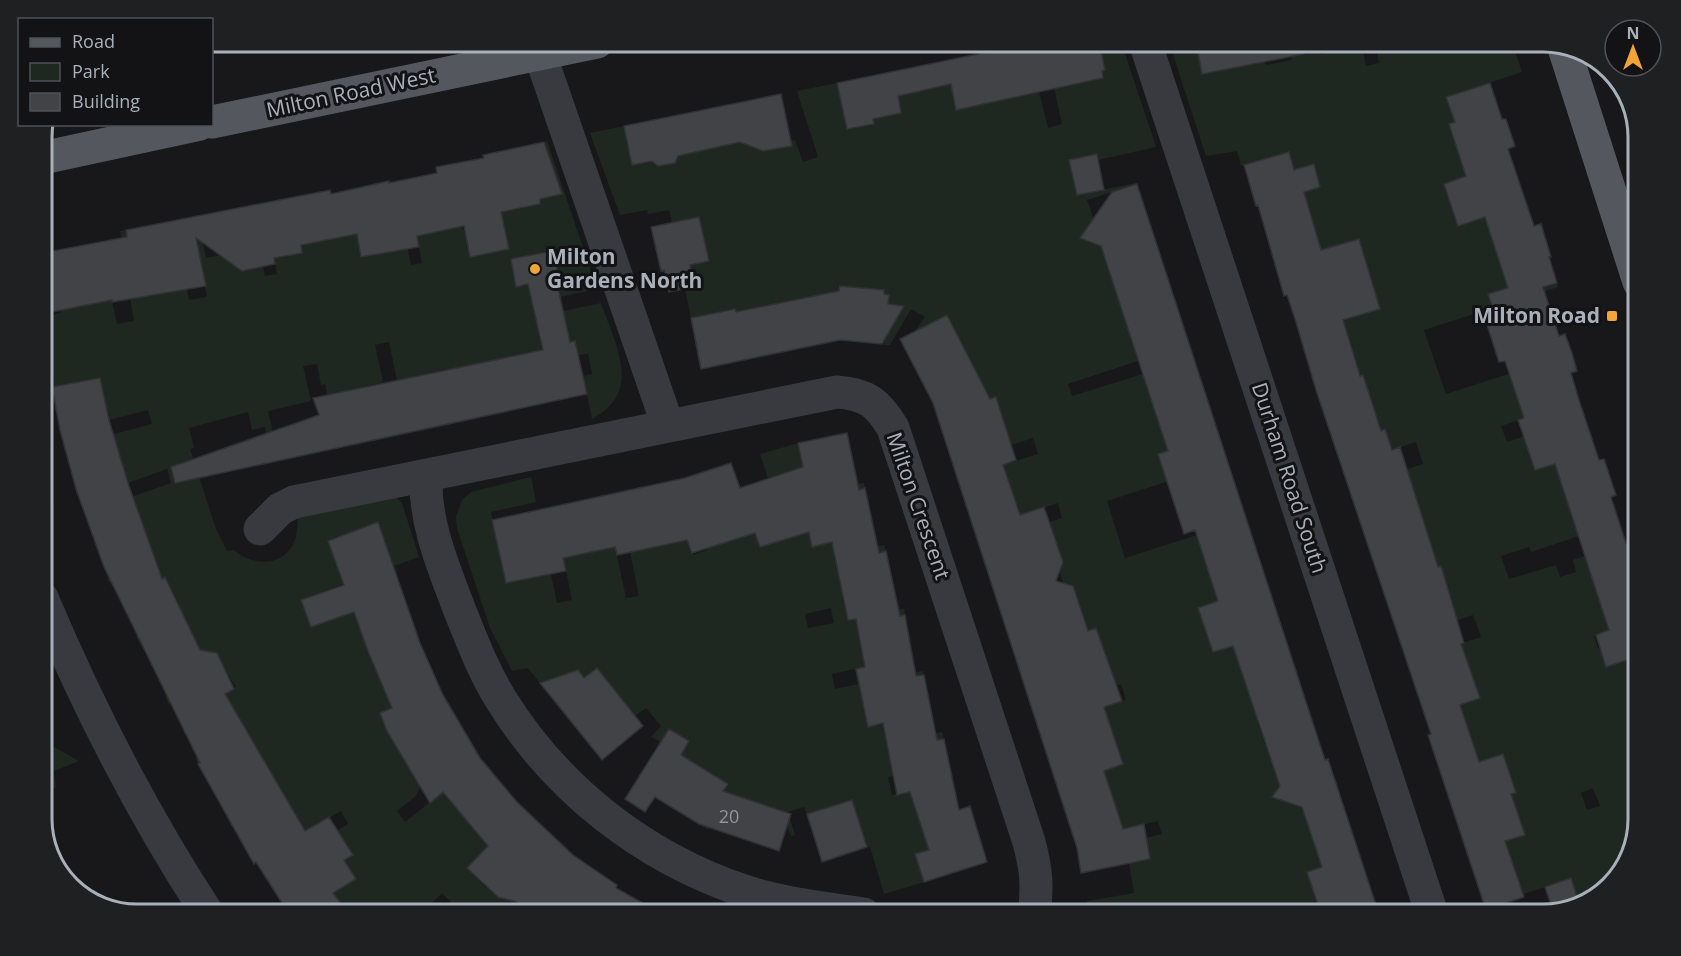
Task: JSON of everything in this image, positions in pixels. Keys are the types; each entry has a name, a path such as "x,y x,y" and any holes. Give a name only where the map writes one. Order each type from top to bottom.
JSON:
{"main road":[{"name":"Milton Road West","path":"213,122 545,53"},
{"path":"1566,56 1628,248"},
{"path":"53,156 191,126"}],"street":[{"name":"Durham Road South","path":"1149,53 1429,904"},
{"path":"540,54 668,426"},
{"name":"Milton Crescent","path":"260,529 280,509 294,502 837,392 863,397 882,410 893,428 1029,842 1036,868 1035,904"},
{"path":"426,476 427,506 432,531 475,651 511,715 541,755 559,775 603,815 660,854 701,875 746,892 807,904"},
{"path":"53,649 177,867 201,904"}],"green space":[{"path":"1046,53 1066,53 1102,71 1105,70 1101,53 1125,53 1156,147 1098,160 1070,160 1077,195 1137,184 1087,200 1095,224 1085,231 1088,241 1094,243 1151,225 1153,233 1129,240 1105,259 1113,283 1126,298 1170,283 1172,290 1148,298 1145,355 1189,341 1189,344 1068,384 1072,396 1143,374 1164,412 1207,398 1209,404 1185,412 1168,451 1166,476 1226,456 1228,462 1107,501 1125,558 1222,527 1235,595 1198,608 1213,652 1283,630 1262,638 1238,660 1247,686 1302,688 1303,691 1280,698 1283,711 1257,720 1265,745 1272,743 1277,760 1321,746 1322,749 1292,759 1277,776 1280,786 1276,792 1279,799 1285,801 1299,797 1336,863 1307,872 1318,904 1087,904 1087,901 1134,893 1129,863 1146,838 1162,834 1158,821 1075,841 1073,836 1120,820 1097,773 1123,764 1119,750 1084,713 1126,700 1121,684 1079,697 1101,640 1096,628 1014,655 1012,649 1058,634 1063,583 1059,569 1026,530 1062,518 1058,503 974,531 971,524 1018,508 1003,465 1038,454 1033,438 952,464 997,448 961,408 955,390 931,399 929,397 976,374 911,336 925,317 911,309 890,345 884,345 886,329 891,329 904,306 888,304 889,295 884,294 884,290 840,286 837,318 807,298 762,307 757,357 746,360 735,309 691,318 685,289 695,287 692,275 666,280 664,270 709,261 699,217 672,223 669,210 648,214 647,210 620,215 590,133 624,126 632,165 652,161 659,166 675,163 678,156 706,150 698,111 725,105 733,144 756,139 758,149 767,150 795,140 803,162 818,157 797,91 837,83 847,129 874,124 873,119 901,113 892,72 911,68 914,87 951,84 956,110 986,104 985,95 1011,98 1039,92 1048,128 1062,124"},
{"path":"1173,53 1198,53 1203,74 1247,65 1245,53 1263,53 1266,65 1292,60 1291,53 1363,53 1366,66 1379,63 1377,53 1516,53 1522,72 1446,97 1452,114 1462,111 1465,119 1449,124 1457,149 1482,171 1444,184 1452,209 1521,186 1523,195 1519,284 1488,294 1491,304 1557,283 1558,287 1424,330 1446,394 1530,367 1540,413 1501,426 1507,442 1572,420 1567,443 1530,455 1535,470 1555,464 1579,536 1531,552 1529,547 1501,556 1509,579 1556,565 1560,577 1576,572 1573,560 1606,549 1615,629 1594,636 1598,649 1613,644 1606,666 1628,659 1628,830 1622,851 1611,870 1595,886 1576,897 1558,902 1570,879 1523,894 1505,841 1524,835 1482,804 1516,793 1503,754 1479,762 1466,723 1452,727 1425,716 1480,698 1474,680 1470,681 1451,647 1481,637 1473,615 1450,623 1446,584 1441,567 1432,569 1349,488 1423,464 1416,442 1392,450 1385,430 1357,439 1376,416 1363,376 1317,390 1343,321 1380,309 1325,266 1364,255 1360,239 1321,250 1309,207 1281,215 1258,205 1320,187 1314,164 1294,170 1288,152 1241,166 1237,151 1206,156","holes":["1593,788 1600,806 1587,810 1581,793"]},
{"path":"547,141 597,289 532,303 535,317 601,303 621,366 621,381 617,395 608,408 592,419 583,376 592,374 588,354 578,355 575,341 552,346 519,385 512,356 466,366 477,418 472,418 454,399 447,369 423,374 424,378 402,383 413,432 408,433 389,342 375,345 383,382 362,387 343,447 338,448 325,384 321,385 317,364 303,366 311,401 268,411 279,460 273,462 265,427 252,430 248,412 189,428 194,448 190,449 216,529 227,551 234,550 242,556 259,561 276,560 290,549 295,540 298,516 396,497 402,503 419,557 394,566 378,522 328,540 343,584 302,599 311,627 354,612 370,656 419,639 422,648 375,668 392,708 380,713 389,735 447,701 448,704 392,738 428,771 416,796 397,811 405,822 483,760 485,763 445,795 482,839 521,807 524,809 467,868 495,894 519,904 453,904 442,893 431,904 337,904 328,897 356,879 344,860 353,855 346,843 328,836 348,824 341,811 302,833 300,829 303,827 295,813 279,794 230,823 227,818 229,817 196,760 197,757 216,747 222,695 236,687 228,674 169,704 165,696 224,667 217,653 200,650 185,621 140,644 136,636 175,618 170,609 179,604 166,577 157,581 150,567 112,585 107,579 128,569 150,545 140,516 131,518 126,505 86,518 85,513 171,483 167,469 128,483 119,453 107,442 66,454 65,447 152,424 148,410 109,420 100,378 53,387 53,315 61,313 62,310 111,296 117,324 134,321 128,287 132,286 120,231 126,230 135,273 166,293 181,290 182,264 189,300 207,297 192,216 197,215 206,258 259,248 265,276 277,274 264,208 302,253 301,245 347,236 349,191 361,257 405,235 411,265 422,263 406,180 465,231 470,257 500,208 514,204 515,210 540,204 540,199 562,194 544,142"},
{"path":"798,443 808,489 857,478 858,484 864,483 865,488 815,499 807,525 812,547 854,538 856,548 877,543 878,546 884,545 886,551 837,562 898,609 904,609 905,615 857,624 865,668 907,674 923,671 924,675 875,685 877,697 862,700 868,726 883,723 885,731 935,730 936,733 942,732 944,739 897,749 902,774 888,777 892,795 953,783 959,810 920,822 929,850 915,854 924,882 884,894 870,847 867,847 852,800 807,814 804,807 788,812 795,835 791,836 787,826 718,814 708,829 702,826 728,784 681,755 689,741 669,729 661,742 651,737 661,726 646,708 635,716 584,678 578,670 540,683 528,668 512,671 490,628 457,528 456,517 462,500 471,492 531,477 536,502 491,512 506,582 524,579 548,561 557,603 572,600 553,507 559,505 569,556 615,547 626,598 639,596 618,493 685,532 693,555 707,550 683,479 746,506 760,547 775,543 763,506 776,503 760,454","holes":["831,608 834,623 808,628 805,614","855,669 858,684 835,689 832,674"]},
{"path":"53,746 79,761 54,771 56,788 53,788"},
{"path":"544,887 541,904 528,904"}],"building":[{"path":"983,53 1101,53 1105,70 1102,71 1103,78 956,110 951,84 898,96 901,113 873,119 874,124 847,129 837,83"},
{"path":"1198,53 1304,53 1304,54 1202,74"},
{"path":"1490,83 1502,119 1506,119 1515,146 1508,149 1534,226 1541,224 1551,257 1549,257 1557,283 1543,287 1559,336 1565,334 1572,353 1577,371 1571,373 1599,460 1604,459 1616,495 1611,497 1626,543 1628,542 1628,660 1606,667 1596,635 1609,630 1555,464 1535,470 1518,420 1524,418 1505,361 1499,362 1487,325 1497,321 1488,294 1508,288 1485,217 1458,226 1444,184 1466,176 1449,124 1455,122 1446,97"},
{"path":"781,94 792,146 763,151 740,142 678,156 675,163 658,166 652,161 632,165 624,126"},
{"path":"544,142 562,194 540,199 540,204 501,212 509,249 470,257 464,226 417,236 419,247 361,257 357,234 301,245 302,253 274,258 275,264 242,271 196,238 206,286 112,302 112,300 53,312 53,251 127,237 126,230 330,190 331,194 437,173 436,167 484,158 483,155"},
{"path":"1289,152 1294,170 1314,164 1320,187 1304,192 1321,250 1359,239 1380,309 1343,320 1360,376 1363,375 1381,431 1385,429 1392,450 1400,447 1438,567 1441,566 1464,643 1461,644 1480,698 1460,705 1479,762 1503,754 1516,793 1511,794 1525,835 1505,841 1524,897 1504,904 1484,904 1428,735 1431,734 1316,390 1295,319 1287,295 1284,296 1244,165"},
{"path":"1097,154 1104,190 1077,195 1069,160"},
{"path":"1137,184 1325,760 1328,759 1376,904 1318,904 1307,872 1322,867 1302,807 1272,797 1280,786 1233,646 1213,652 1198,608 1218,601 1195,530 1184,534 1158,454 1168,451 1101,246 1080,238 1112,192"},
{"path":"699,217 709,261 690,265 695,287 669,292 664,270 661,271 651,227"},
{"path":"553,251 559,278 556,279 570,342 575,341 587,394 175,483 171,467 319,415 313,398 543,350 528,284 516,287 511,259"},
{"path":"840,286 884,290 884,294 889,295 888,304 904,306 882,344 840,340 701,369 691,318 735,309 736,312 839,291"},
{"path":"947,315 990,399 996,397 1016,460 1003,465 1020,515 1044,507 1063,562 1056,581 1073,586 1088,631 1096,628 1122,701 1104,707 1123,764 1104,771 1123,829 1144,824 1150,859 1081,873 1077,848 933,403 900,339"},
{"path":"100,378 109,420 128,483 162,579 165,577 200,650 217,653 234,689 225,694 305,831 329,817 353,855 344,860 356,879 333,893 341,904 283,904 256,862 254,864 198,764 200,763 104,567 76,489 60,430 53,387"},
{"path":"847,433 859,490 865,488 879,553 886,551 900,616 905,615 916,676 924,675 937,740 944,739 959,810 970,806 987,862 924,882 915,854 929,850 910,792 897,795 883,723 868,727 856,669 865,667 856,619 848,620 832,542 812,547 809,532 760,547 755,533 692,553 687,540 617,555 615,547 563,558 566,571 506,583 492,520 685,478 731,463 740,488 803,467 798,443"},
{"path":"378,522 420,643 443,695 480,758 517,802 573,855 617,885 616,888 644,904 519,904 498,897 467,868 488,846 443,792 430,803 387,731 380,713 392,708 354,612 311,627 301,600 344,585 328,541"},
{"path":"597,668 643,726 602,760 540,683 578,670 584,678"},
{"path":"669,729 689,741 681,755 728,784 723,791 791,814 779,851 699,824 655,797 645,812 625,799"},
{"path":"852,800 867,847 822,862 807,814"},
{"path":"1571,878 1577,897 1550,903 1545,887"}],"place":[{"name":"Milton Gardens North","path":"535,269"},
{"name":"Milton Road","path":"1612,316"}]}
